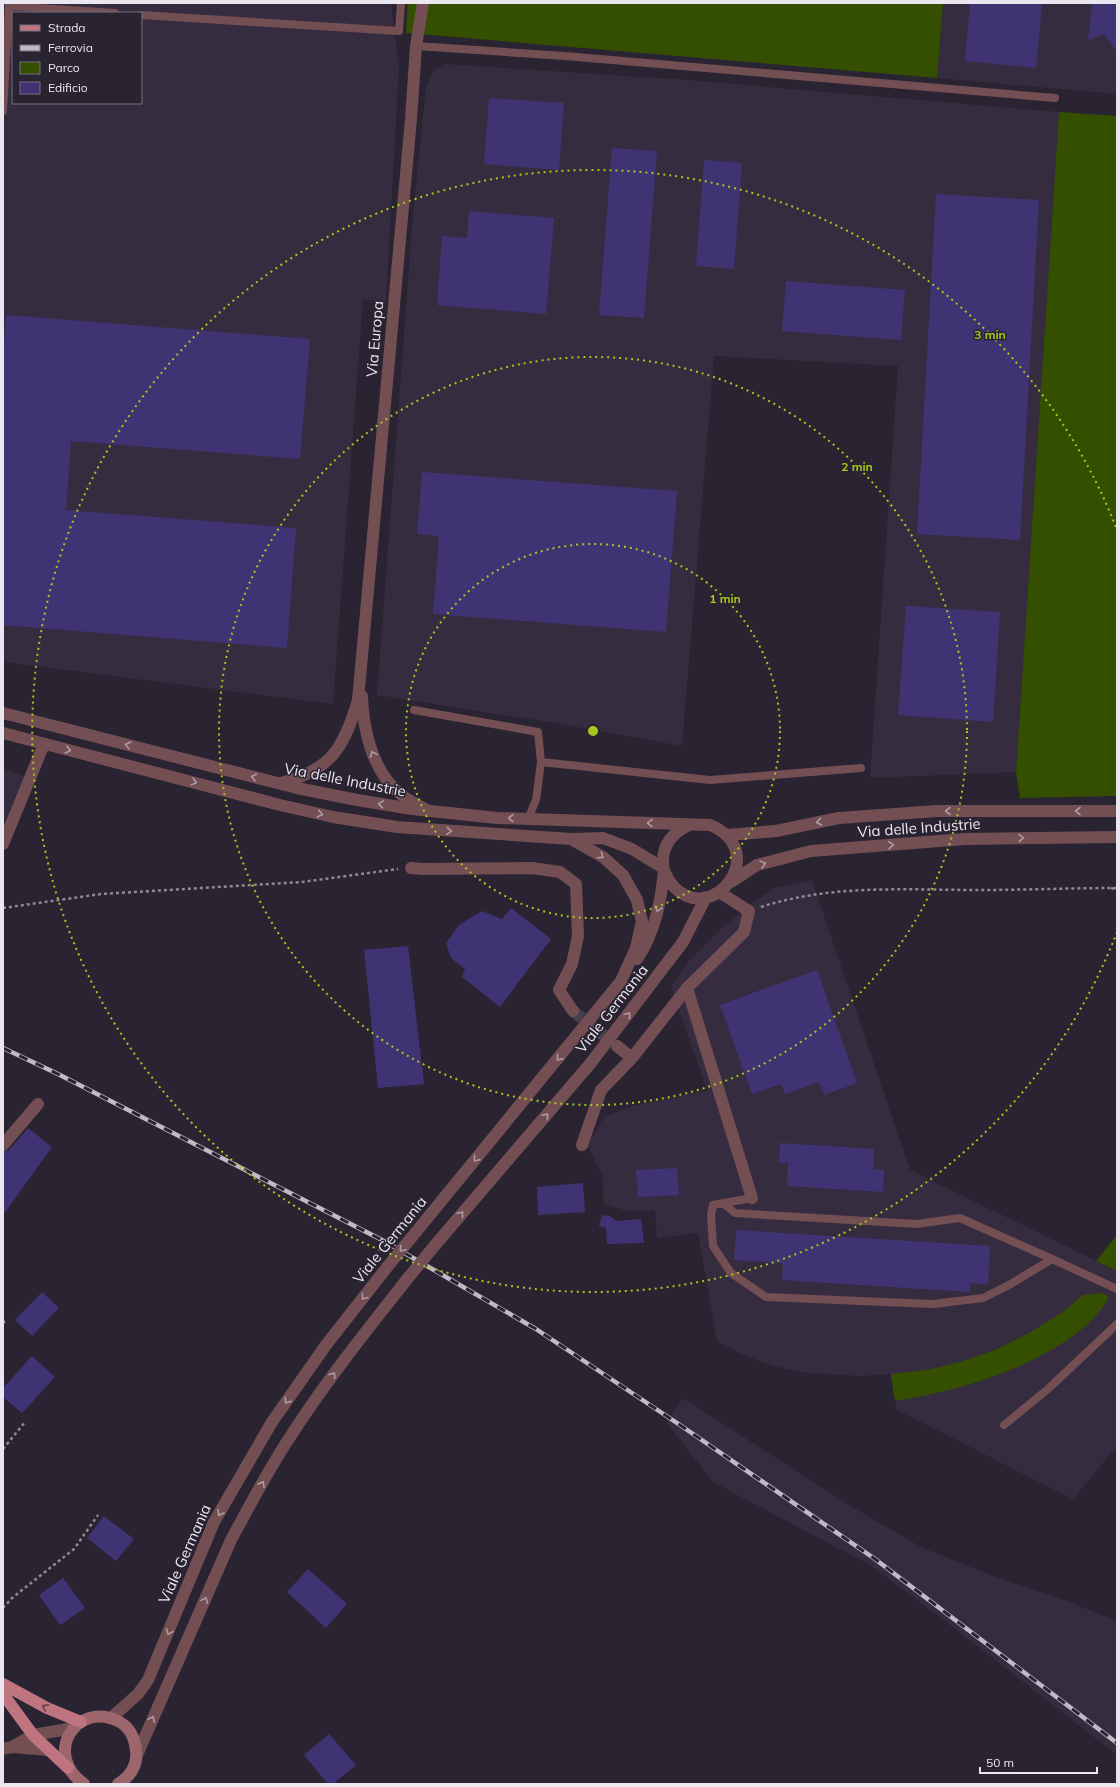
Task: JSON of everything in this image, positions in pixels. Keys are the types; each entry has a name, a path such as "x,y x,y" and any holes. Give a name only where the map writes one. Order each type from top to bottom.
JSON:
{"main road":[{"path":"3,1684 77,1725"},
{"path":"3,1694 32,1735 84,1784"},
{"path":"68,1768 65,1758 65,1747 68,1737 77,1725 90,1718 101,1716 111,1718 122,1723 130,1732 136,1743 137,1755 132,1772 118,1784"},
{"path":"132,1772 136,1784"}],"street":[{"name":"Via Europa","path":"281,783 298,779 314,771 328,761 345,737 358,700 416,46 423,3"},
{"name":"Via Europa","path":"361,678 365,726 370,745 381,771 398,792 428,811"},
{"name":"Via delle Industrie","path":"3,713 281,783 357,800 428,811 497,818 689,825"},
{"path":"3,733 44,744 3,844"},
{"name":"Viale Germania","path":"44,744 332,817 397,827 539,838 571,839 603,856 623,875 637,900 642,921 636,948 621,980 388,1266 326,1345 272,1422 214,1522 148,1680 138,1694 111,1718"},
{"path":"727,835 776,830 839,818 937,811 1117,811"},
{"path":"571,839 603,838 632,849 664,869 669,881 676,889 695,897 706,897 719,892 730,883 735,874 737,864 733,844 727,835 710,825 689,825 679,830 670,838 665,848 664,869 662,893 655,919 644,948 621,980"},
{"name":"Via delle Industrie","path":"730,883 757,866 811,851 965,840 1117,837"},
{"path":"411,868 424,870 532,868 560,872 576,884 578,936 572,964 559,990 573,1011"},
{"path":"582,1145 602,1090 632,1058 687,988 744,932 749,911 719,892"},
{"name":"Viale Germania","path":"137,1755 231,1540 290,1437 345,1358 408,1278 613,1035 683,942 706,897"},
{"path":"687,988 752,1198"},
{"path":"617,1046 632,1058"},
{"path":"3,1145 38,1104"},
{"path":"7,1748 32,1735 77,1725"},
{"path":"7,1748 49,1750"}],"lane":[{"path":"142,15 399,31 401,3"},
{"path":"3,111 6,6 99,12"},
{"path":"416,46 565,56 1055,98"},
{"path":"414,710 538,732 541,762 536,800 528,819"},
{"path":"541,762 710,780 861,768"},
{"path":"752,1198 713,1205 711,1215 713,1246 730,1273 766,1297 934,1304 983,1298 1010,1285 1052,1259"},
{"path":"723,1203 735,1213 766,1215 916,1224 960,1218 1117,1288"},
{"path":"1004,1425 1048,1389 1117,1324"}],"path":[{"path":"3,908 101,894 302,882 411,868"},
{"path":"749,911 781,900 807,895 844,891 883,889 1117,889"},
{"path":"3,1449 25,1422"},
{"path":"3,1608 12,1598 74,1549 98,1514"}],"shaded area":[{"path":"3,3 391,3 399,68 386,301 363,300 333,704 3,662"},
{"path":"943,3 1117,3 1117,94 937,78"},
{"path":"444,64 688,80 1059,112 1016,772 870,778 898,366 714,356 682,746 555,723 377,695 413,214 426,87 433,71"},
{"path":"3,769 25,776 3,827"},
{"path":"812,880 910,1170 1117,1271 1117,1446 1073,1499 897,1410 890,1374 860,1376 799,1372 771,1365 744,1355 717,1341 698,1233 657,1238 655,1211 628,1211 604,1204 602,1175 587,1145 604,1117 632,1106 707,1090 671,986 689,961 724,926 753,902 775,888"},
{"path":"683,1398 849,1505 921,1547 988,1574 1067,1601 1117,1621 1117,1755 937,1615 870,1565 713,1482 666,1422"}],"green space":[{"path":"408,3 943,3 937,78 406,33"},
{"path":"1059,112 1117,116 1117,796 1020,798 1016,772"},
{"path":"1117,1235 1117,1271 1096,1261"},
{"path":"1103,1293 1109,1298 1093,1319 1070,1338 1048,1352 998,1375 946,1391 895,1401 891,1374 927,1370 960,1362 995,1350 1027,1334 1063,1312 1083,1295"}],"building":[{"path":"970,3 1042,3 1036,68 965,61"},
{"path":"1092,3 1117,3 1117,52 1104,34 1088,40"},
{"path":"489,98 564,103 559,170 484,164"},
{"path":"612,148 657,151 644,318 599,315"},
{"path":"704,160 742,163 734,269 696,266"},
{"path":"936,194 1039,200 1020,540 917,534"},
{"path":"469,211 554,218 546,314 437,305 442,236 467,238"},
{"path":"786,281 905,290 901,340 782,331"},
{"path":"6,315 310,339 300,459 71,441 66,510 296,528 287,648 3,625 3,357"},
{"path":"422,472 677,491 666,632 433,614 439,536 417,534"},
{"path":"906,606 1000,612 993,722 898,715"},
{"path":"511,908 551,939 500,1007 462,977 465,969 451,958 446,943 459,925 482,911 502,919"},
{"path":"408,946 424,1084 378,1088 364,950"},
{"path":"817,970 857,1083 824,1095 819,1082 785,1094 781,1084 752,1094 720,1005"},
{"path":"28,1128 52,1147 3,1215 3,1152 9,1150"},
{"path":"780,1143 874,1149 873,1169 884,1170 883,1192 787,1186 788,1163 779,1163"},
{"path":"677,1168 679,1195 638,1197 636,1170"},
{"path":"583,1183 585,1212 538,1215 537,1187"},
{"path":"604,1215 610,1216 617,1221 641,1219 644,1243 607,1244 606,1228 599,1226 601,1218"},
{"path":"736,1230 990,1246 988,1284 970,1283 969,1292 782,1280 783,1263 734,1260"},
{"path":"42,1292 59,1308 32,1336 15,1320"},
{"path":"32,1356 55,1377 22,1413 3,1397 3,1388"},
{"path":"104,1516 134,1539 116,1561 87,1538"},
{"path":"308,1569 347,1604 326,1628 287,1592"},
{"path":"63,1578 85,1608 60,1625 39,1595"},
{"path":"329,1734 356,1765 333,1784 328,1784 304,1755"}],"tunnel":[{"path":"573,1011 616,1045"}],"railway":[{"path":"3,1048 58,1074 382,1240 536,1329 680,1425 875,1559 1117,1743"}]}
